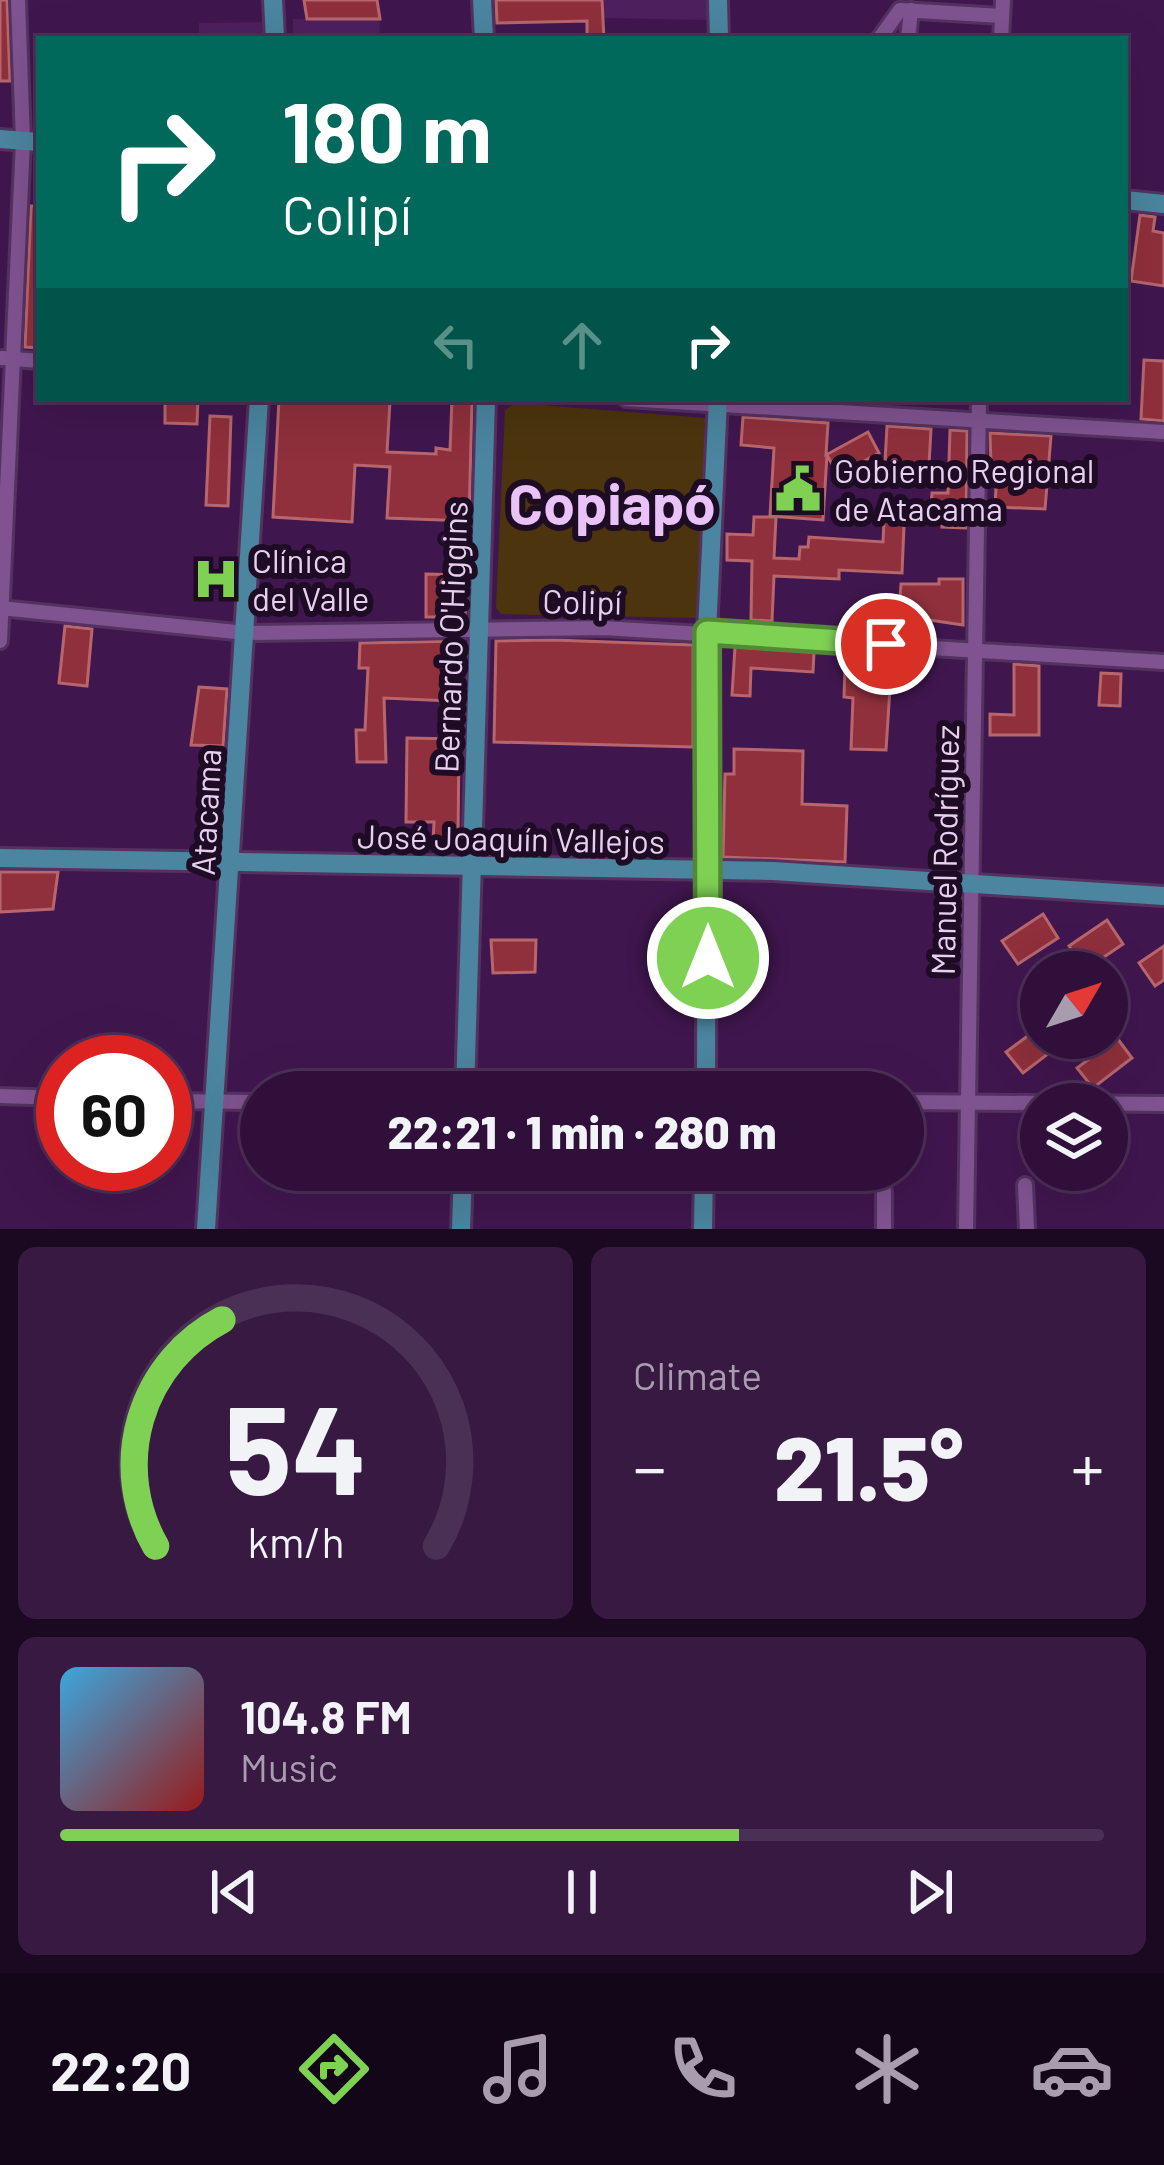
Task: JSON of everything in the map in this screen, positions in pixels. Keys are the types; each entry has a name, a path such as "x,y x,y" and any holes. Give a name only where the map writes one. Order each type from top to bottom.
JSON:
{"main road":[{"path":"273,0 275,36"},
{"path":"482,0 484,36"},
{"path":"718,0 719,36"},
{"path":"0,139 31,142"},
{"path":"1128,200 1164,204"},
{"name":"Atacama","path":"206,1229 218,1102 259,402"},
{"name":"Bernardo O'Higgins","path":"467,1071 486,402"},
{"path":"706,1071 707,632 718,402"},
{"name":"José Joaquín Vallejos","path":"0,858 473,870 709,869 1164,896"},
{"path":"461,1229 462,1191"},
{"path":"703,1229 704,1191"}],"street":[{"path":"0,641 5,358 31,142 18,0"},
{"path":"881,36 893,14 1002,8"},
{"path":"908,36 911,10"},
{"path":"5,358 36,361"},
{"path":"734,402 1164,433"},
{"name":"Manuel Rodríguez","path":"967,1229 979,402"},
{"name":"Colipí","path":"2,608 245,633 482,627 707,632 1164,662"},
{"path":"0,1096 36,1097"},
{"path":"192,1102 240,1102"},
{"path":"924,1102 1164,1104"},
{"path":"884,1191 884,1229"},
{"path":"1025,1191 1028,1229"}],"shaded area":[{"path":"602,0 707,0 707,20 603,18"},
{"path":"293,19 380,19 379,36 293,36"},
{"path":"273,22 273,36 199,36 199,23"},
{"path":"515,403 705,418 701,618 501,614 496,608 505,410"}],"building":[{"path":"0,0 7,0 10,81 0,81"},
{"path":"304,0 377,0 380,19 307,19"},
{"path":"496,0 602,0 604,36 587,36 587,21 497,23"},
{"path":"31,206 36,206 36,348 25,347"},
{"path":"1140,215 1155,217 1153,231 1164,233 1164,286 1131,281"},
{"path":"1144,360 1164,361 1164,421 1141,419"},
{"path":"165,402 198,402 197,424 165,423"},
{"path":"279,402 390,402 387,452 436,454 436,448 450,450 452,402 472,402 469,521 387,518 390,467 355,465 352,522 273,517"},
{"path":"210,416 231,417 228,506 206,505"},
{"path":"743,417 828,423 826,455 868,432 879,453 838,475 827,455 823,520 770,516 774,448 741,445"},
{"path":"887,426 931,429 929,465 885,462"},
{"path":"950,430 967,431 966,528 942,527 942,511 931,511 932,493 948,493"},
{"path":"990,433 1051,436 1045,509 995,507 997,466 991,466"},
{"path":"885,501 905,502 902,573 839,570 839,579 774,576 772,621 751,620 752,561 727,560 727,534 753,535 754,517 776,517 774,558 799,559 800,547 808,547 809,537 883,542"},
{"path":"426,574 467,575 465,617 426,617"},
{"path":"939,579 963,579 963,625 909,617 909,625 898,625 901,584 939,584"},
{"path":"65,626 92,629 87,686 59,683"},
{"path":"462,641 462,662 451,662 450,701 384,698 386,762 357,762 356,730 365,730 368,668 359,668 360,643"},
{"path":"496,641 693,645 693,747 494,742"},
{"path":"735,647 814,652 813,672 751,668 750,696 732,695"},
{"path":"855,655 878,669 879,656 892,657 886,750 851,749 853,698 844,697 845,667 855,667"},
{"path":"1014,664 1039,666 1039,735 990,735 990,714 1014,715"},
{"path":"1101,673 1121,674 1120,706 1099,705"},
{"path":"199,687 227,689 223,746 191,745"},
{"path":"407,738 459,739 458,843 433,843 434,822 406,822"},
{"path":"734,749 803,751 802,804 847,806 845,862 723,857 725,774 734,774"},
{"path":"0,872 58,872 53,909 0,912"},
{"path":"1043,914 1058,938 1038,951 1020,951 1018,964 1002,941"},
{"path":"1107,920 1123,944 1113,951 1072,951 1069,946"},
{"path":"491,940 536,940 535,972 493,973"},
{"path":"1164,946 1164,980 1155,986 1139,963"},
{"path":"1020,1042 1020,1059 1041,1059 1023,1073 1006,1052"},
{"path":"1128,1053 1132,1058 1100,1083 1089,1083 1077,1068 1089,1059 1128,1059"}],"place":[{"name":"Gobierno Regional de Atacama","path":"798,489"},
{"name":"Clínica del Valle","path":"216,579"}],"district":[{"name":"Copiapó","path":"612,502"}],"route":[{"path":"708,958 707,632 886,644"}]}
